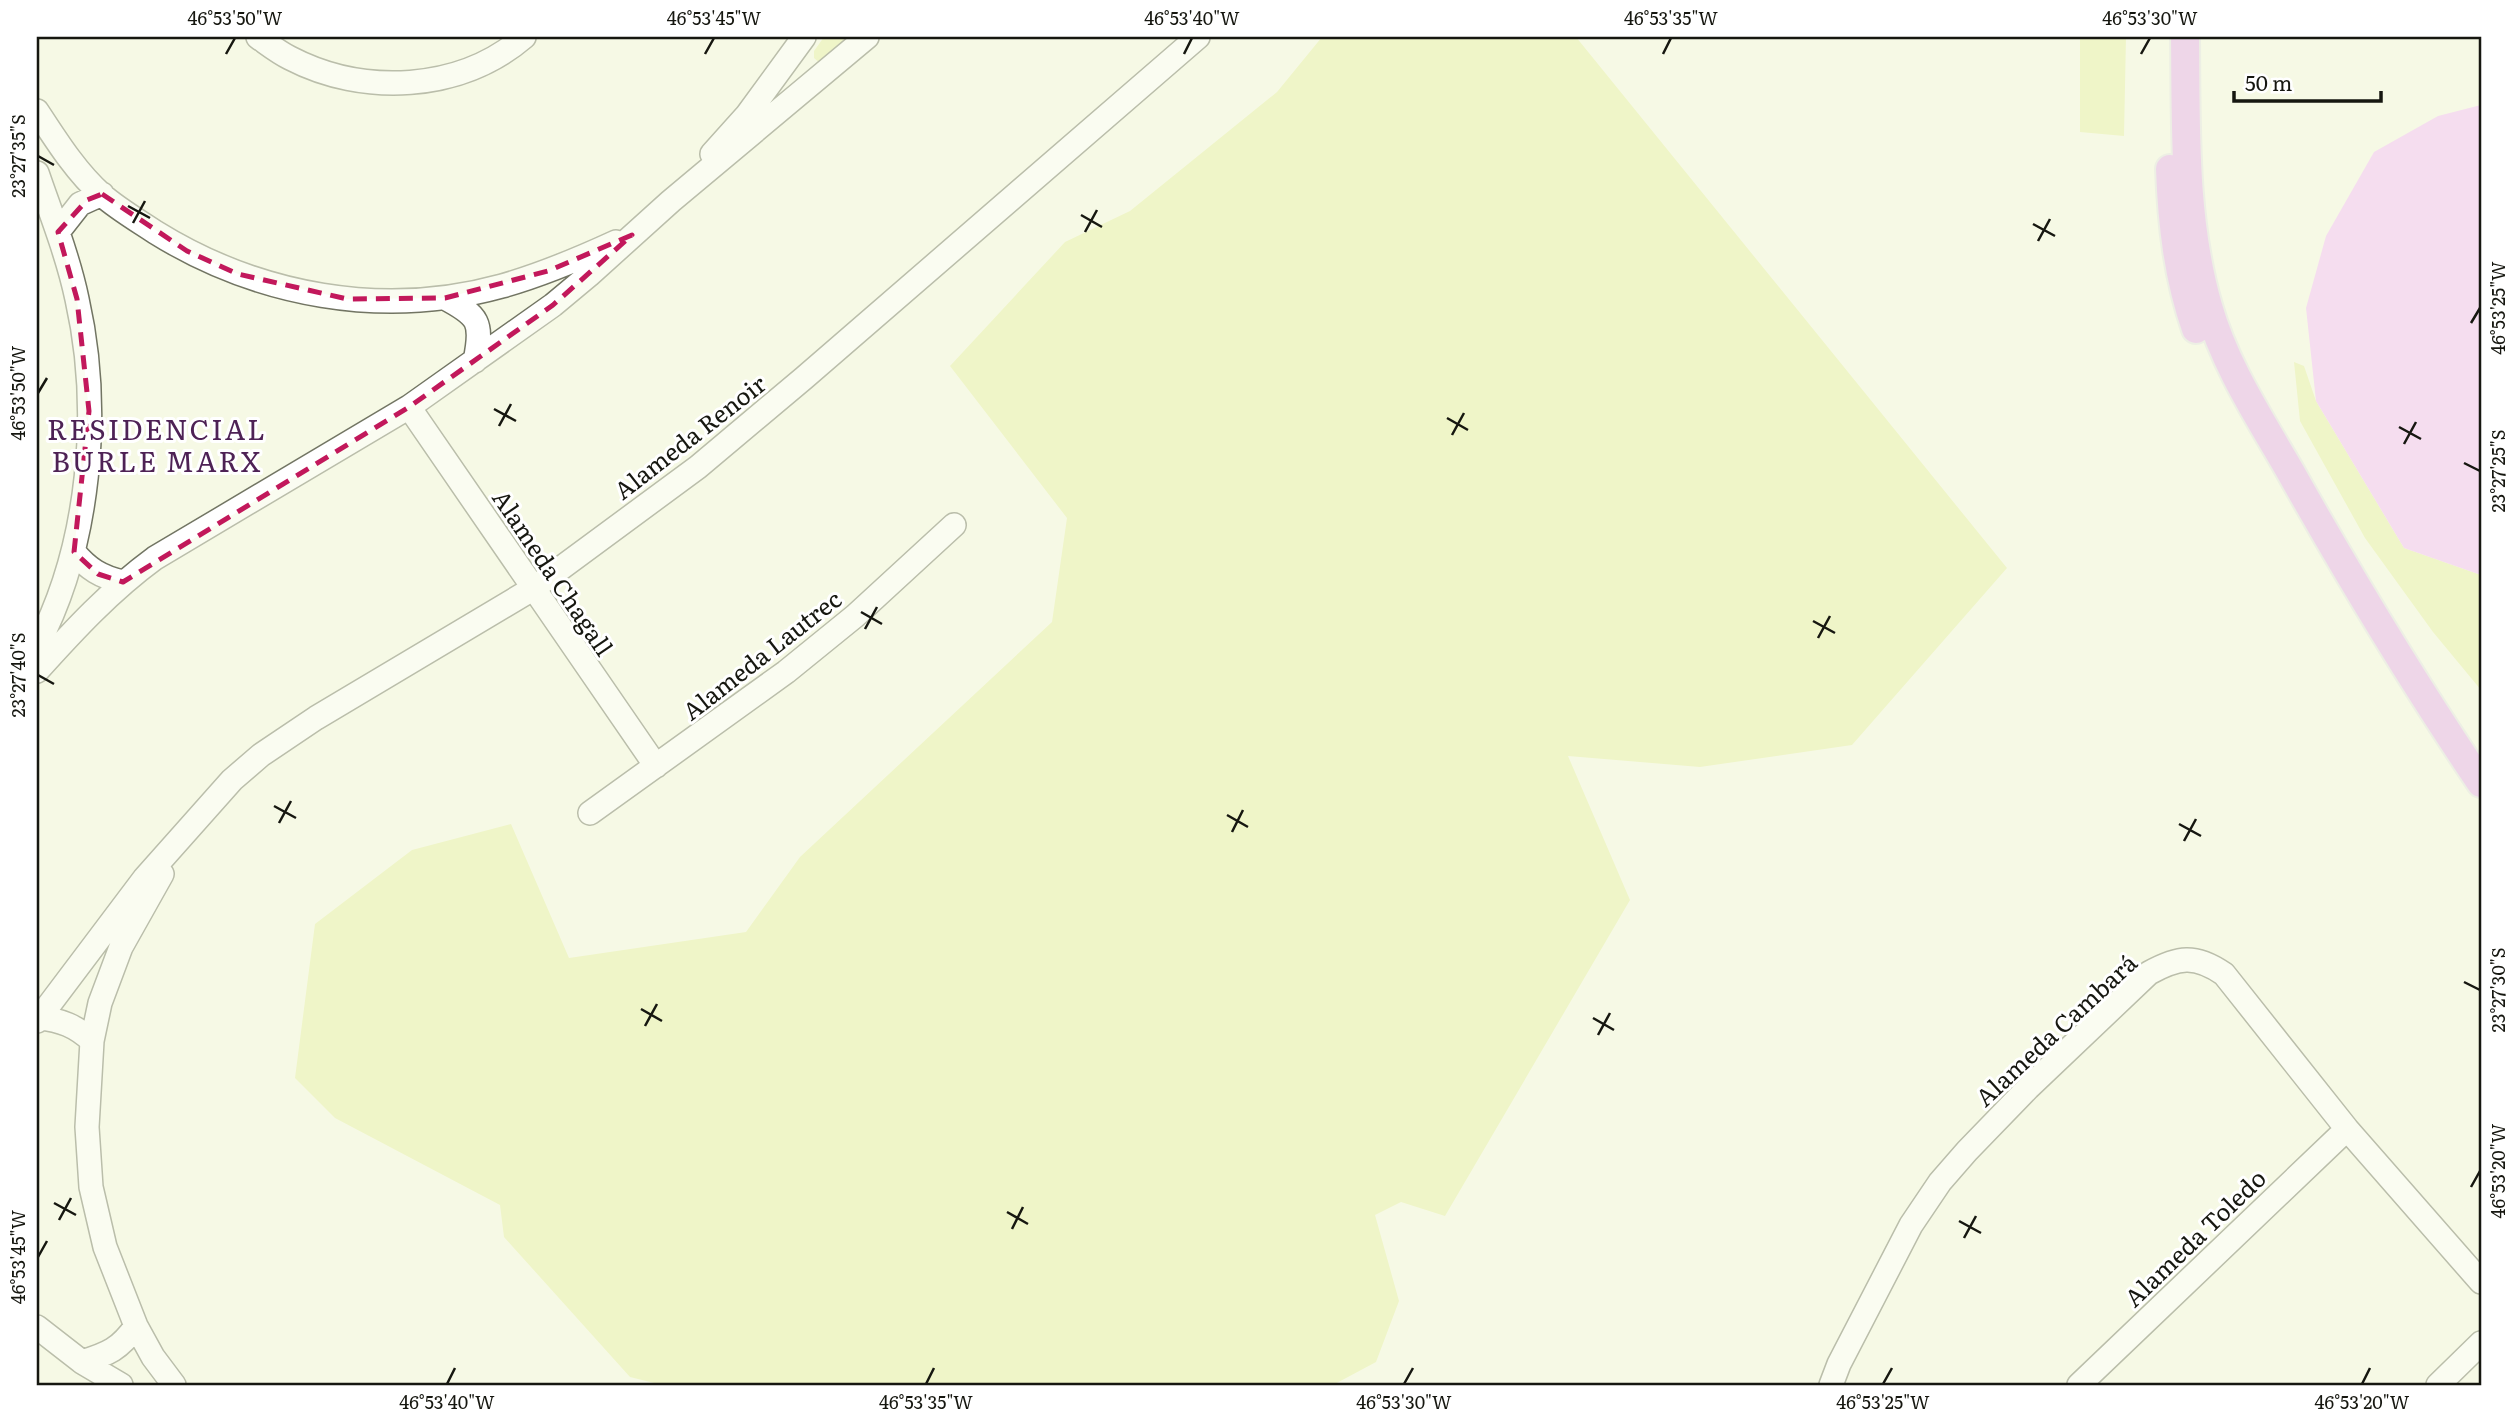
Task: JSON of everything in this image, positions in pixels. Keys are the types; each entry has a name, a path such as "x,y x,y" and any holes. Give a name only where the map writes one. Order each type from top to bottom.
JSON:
{"main road":[{"path":"2167,37 2174,231 2191,314 2218,384 2267,462 2351,580 2481,783"},
{"path":"2185,37 2187,154 2195,239 2207,302 2218,339 2246,396 2351,580"}],"street":[{"path":"258,37 287,57 317,70 352,80 410,83 446,78 484,64 524,37"},
{"path":"37,671 80,623 123,582 176,546 409,407 562,298 671,201 867,37"},
{"name":"Alameda Renoir","path":"184,835 232,780 261,755 316,718 534,588 698,467 804,379 1198,37"},
{"path":"800,43 801,67 806,72 821,77"},
{"path":"671,201 747,115 800,43"},
{"path":"37,111 68,156 102,194 136,220 187,251 238,274 292,290 386,302 445,298 500,287 548,271 632,235"},
{"path":"37,173 58,232 77,299 86,357 89,411 86,471 74,552 60,597 37,646"},
{"path":"58,232 80,204 102,194"},
{"path":"445,298 466,310 477,321 480,340 475,361"},
{"name":"Alameda Chagall","path":"409,407 656,766"},
{"name":"Alameda Lautrec","path":"590,813 786,672 855,615 954,525"},
{"path":"74,552 98,574 123,582"},
{"path":"92,1041 69,1024 38,1019 110,921 184,835"},
{"path":"174,1385 153,1357 136,1326 106,1247 91,1187 87,1128 92,1041 100,1003 121,947 184,835"},
{"name":"Alameda Cambará","path":"1830,1385 1905,1236 1940,1182 1966,1151 2028,1088 2149,973 2168,963 2181,960 2196,960 2211,965 2224,974 2347,1129 2481,1282"},
{"name":"Alameda Toledo","path":"2079,1385 2347,1129"},
{"path":"82,1362 112,1351 125,1341 136,1326"},
{"path":"37,1327 82,1362 121,1385"},
{"path":"2438,1385 2481,1343"}],"highlighted area":[{"path":"102,194 187,251 238,274 347,299 445,298 548,271 632,235 553,305 409,407 123,582 98,574 74,552 89,411 77,299 58,232 87,200"}],"green space":[{"path":"824,37 853,37 821,64 814,58 814,51"},
{"path":"1322,37 1576,37 2007,568 1852,745 1700,767 1568,756 1630,900 1445,1216 1401,1202 1375,1215 1399,1301 1376,1362 1333,1385 662,1385 630,1377 504,1237 500,1205 335,1118 295,1078 315,924 412,850 511,824 569,958 746,932 800,857 1052,622 1067,518 950,366 1065,242 1130,211 1277,92"},
{"path":"2080,37 2126,37 2124,136 2080,132"},
{"path":"2294,362 2304,366 2316,401 2404,548 2481,575 2481,690 2433,632 2365,538 2300,421"}],"shaded area":[{"path":"2481,105 2481,575 2404,548 2316,401 2306,308 2326,236 2374,152 2438,116"}],"district":[{"name":"RESIDENCIAL BURLE MARX","path":"157,444"}]}
